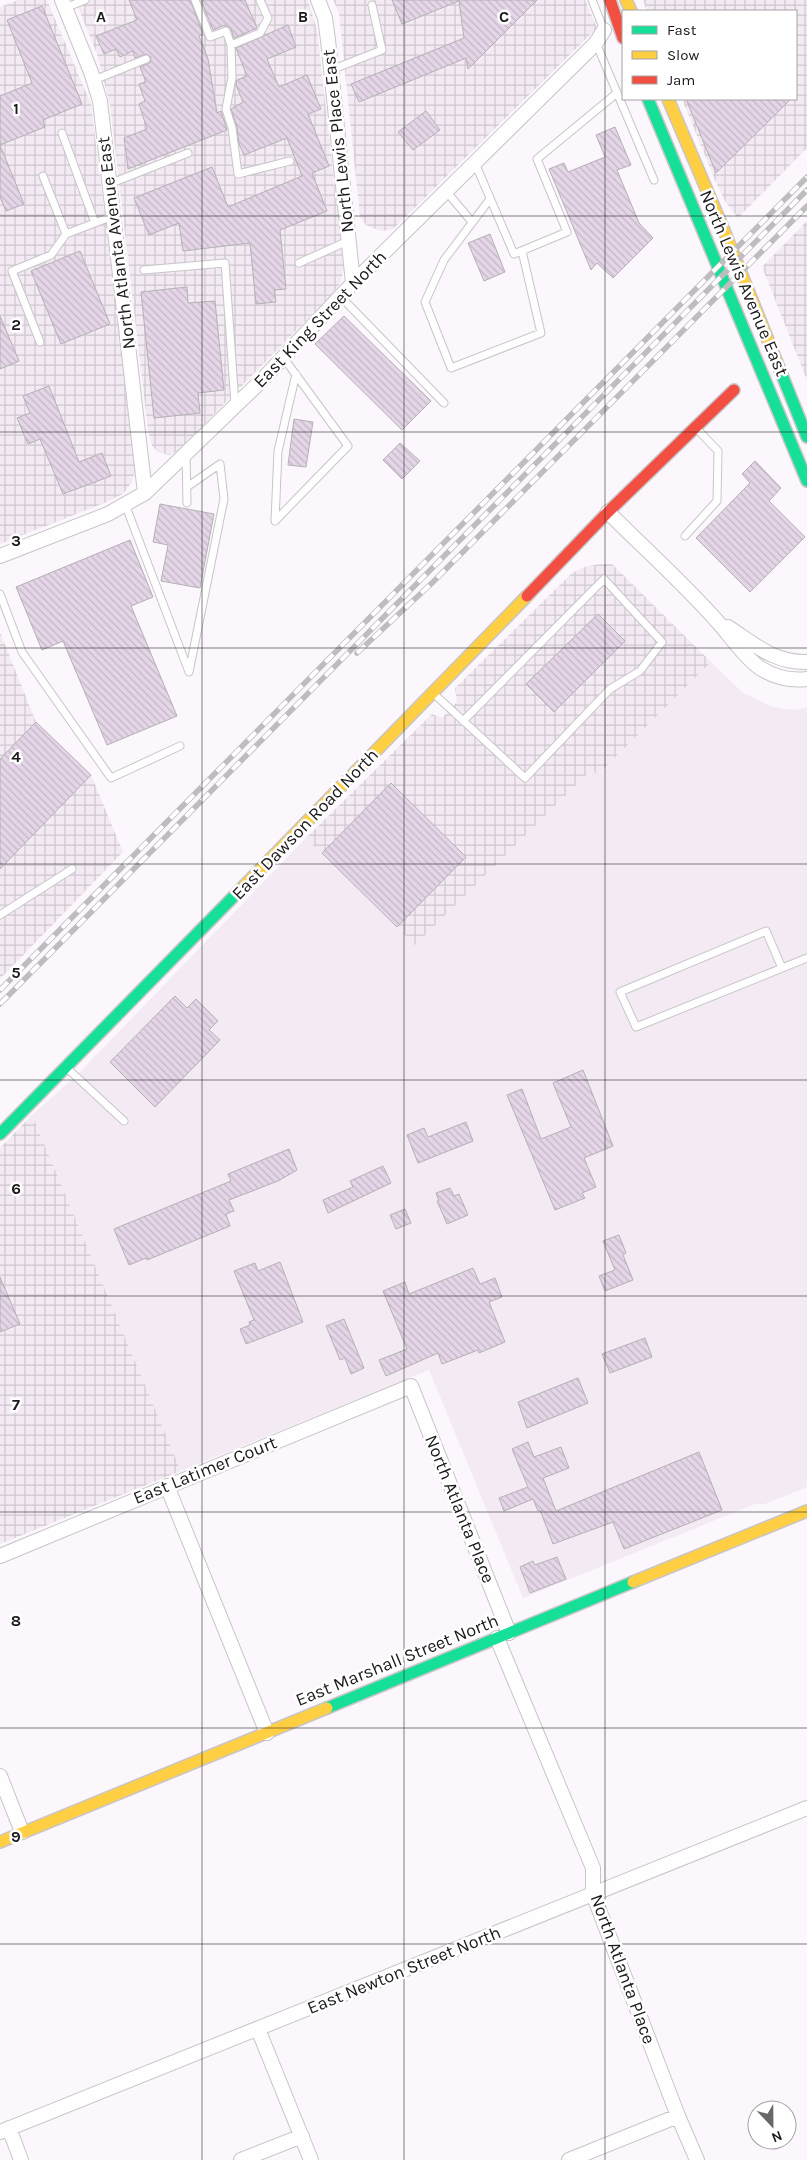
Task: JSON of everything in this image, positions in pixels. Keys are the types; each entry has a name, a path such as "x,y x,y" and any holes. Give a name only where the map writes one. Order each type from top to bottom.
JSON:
{"street":[{"name":"North Lewis Place East","path":"318,0 325,18 352,283"},
{"path":"610,0 622,35"},
{"name":"North Atlanta Avenue East","path":"64,4 100,100 145,493"},
{"name":"East King Street North","path":"0,556 108,514 145,493 283,357 352,283 596,44 604,30"},
{"name":"North Lewis Avenue East","path":"648,100 807,481"},
{"name":"North Lewis Avenue East","path":"668,100 723,228 807,437"},
{"name":"East Dawson Road North","path":"0,1134 67,1068 608,512 734,390"},
{"path":"608,512 716,620 747,657 761,668 785,678 807,679"},
{"path":"716,620 770,655 793,663 807,662"},
{"name":"East Latimer Court","path":"0,1556 411,1386"},
{"name":"North Atlanta Place","path":"411,1386 503,1636 593,1868 593,1894 678,2116 697,2160"},
{"path":"167,1486 266,1733"},
{"name":"East Marshall Street North","path":"0,1842 807,1511"},
{"path":"0,1776 22,1832"},
{"name":"East Newton Street North","path":"4,2130 807,1808"},
{"path":"258,2029 312,2160"},
{"path":"569,2160 678,2116"},
{"path":"4,2130 21,2160"},
{"path":"242,2160 302,2136"}],"lane":[{"path":"64,4 84,0"},
{"path":"195,0 210,37 226,31 232,45 232,77 226,108 232,128 238,174 290,161"},
{"path":"232,45 260,33 268,18 260,0"},
{"path":"592,0 604,30"},
{"path":"331,70 382,50 372,5"},
{"path":"596,44 654,180"},
{"path":"94,80 146,59"},
{"path":"475,163 514,254 567,232 537,159 617,93"},
{"path":"62,134 95,223"},
{"path":"109,184 188,153"},
{"path":"43,176 66,234"},
{"path":"446,191 472,222"},
{"path":"490,199 444,260 425,302 451,368 541,333 522,251"},
{"path":"40,342 12,271 52,254 66,234 113,216"},
{"path":"299,263 348,242"},
{"path":"144,270 225,263 235,405"},
{"path":"340,296 444,403"},
{"path":"283,357 296,374 348,446 275,521 278,451 296,374"},
{"path":"685,536 718,501 718,451 696,427"},
{"path":"186,453 187,503"},
{"path":"125,504 189,672 224,499 220,464 187,487"},
{"path":"432,693 525,778 610,689 640,671 662,642 604,579 463,721"},
{"path":"0,594 22,652 111,778 180,746"},
{"path":"0,915 72,869"},
{"path":"782,968 766,931 620,992 636,1027 807,958"},
{"path":"67,1068 124,1121"}],"shaded area":[{"path":"18,0 47,0 91,104 136,467 132,482 123,494 0,544 0,7"},
{"path":"75,0 308,0 317,30 344,269 340,283 333,293 178,451 170,455 159,453 152,446 148,430 110,105 97,54"},
{"path":"333,0 585,0 597,28 393,229 381,231 366,225 360,217 339,13"},
{"path":"643,0 807,0 807,148 738,218 725,201 715,180 682,100 797,100 797,10 647,10"},
{"path":"807,221 807,380 762,267"},
{"path":"612,564 711,662 598,775 591,770 415,945 306,838 432,714 442,718 457,702 455,688 572,573 584,567"},
{"path":"0,632 36,722 91,775 123,852 0,979"},
{"path":"711,662 743,693 773,707 795,710 807,707 807,1487 765,1504 755,1504 523,1598 429,1370 181,1471 32,1115 76,1076 306,838 415,945 591,769 599,775"},
{"path":"32,1115 181,1471 0,1544 0,1148"}],"building":[{"path":"129,0 190,0 203,34 199,36 208,59 217,113 221,111 227,130 128,169 124,138 147,129 139,104 145,101 139,84 146,82 140,67 150,63 151,57 146,54 135,58 133,51 120,57 116,49 104,54 96,36 137,20"},
{"path":"201,0 245,0 257,28 234,38 231,29 225,25 213,30"},
{"path":"392,0 537,0 468,69 466,58 359,102 351,84 464,38 459,1 402,24"},
{"path":"42,6 82,104 43,120 45,127 0,145 0,96 32,83 7,20"},
{"path":"288,25 296,47 267,59 279,87 307,75 321,109 308,114 329,166 312,173 327,211 280,230 286,289 274,290 276,302 256,304 250,243 183,251 179,223 149,235 134,198 212,167 228,207 302,176 287,138 244,155 239,144 237,127 231,109 243,102 236,85 237,80 247,76 236,48"},
{"path":"686,100 790,100 716,173"},
{"path":"426,111 440,130 413,150 398,132"},
{"path":"615,127 631,165 617,170 639,223 653,238 613,278 597,263 591,270 549,169 564,163 568,172 605,157 596,135"},
{"path":"0,145 24,204 6,211 0,197"},
{"path":"490,234 505,272 484,281 468,243"},
{"path":"80,251 110,324 61,344 31,271"},
{"path":"187,287 188,303 215,301 224,390 198,393 200,413 154,418 141,292"},
{"path":"0,316 19,361 0,369"},
{"path":"344,316 431,401 402,430 315,344"},
{"path":"49,386 79,462 102,453 111,476 63,494 40,439 28,444 17,418 30,413 23,396"},
{"path":"294,419 313,422 306,467 288,465"},
{"path":"400,443 420,461 402,479 383,460"},
{"path":"755,461 781,488 769,501 805,537 750,592 696,538 750,483 742,474"},
{"path":"160,504 214,514 200,588 161,581 168,545 153,542"},
{"path":"130,540 153,597 131,606 177,716 107,745 63,641 42,650 16,587"},
{"path":"598,614 625,641 554,712 526,684"},
{"path":"36,722 91,775 0,869 0,759"},
{"path":"391,783 466,857 397,927 322,853"},
{"path":"175,996 187,1008 196,999 218,1021 209,1030 220,1040 155,1107 110,1062"},
{"path":"583,1070 613,1146 584,1158 596,1187 582,1193 585,1198 555,1210 507,1095 522,1089 541,1139 571,1127 553,1083"},
{"path":"466,1122 473,1141 418,1163 407,1135 424,1128 428,1137"},
{"path":"289,1149 297,1170 278,1181 229,1200 234,1211 226,1214 230,1226 147,1260 146,1258 129,1265 114,1229 231,1181 228,1174"},
{"path":"383,1166 391,1183 328,1213 323,1200 353,1187 350,1181"},
{"path":"450,1188 454,1196 459,1194 468,1215 447,1224 437,1201 439,1201 436,1193"},
{"path":"405,1209 411,1223 396,1229 390,1215"},
{"path":"619,1235 626,1253 623,1255 633,1280 605,1291 599,1276 615,1270 603,1241"},
{"path":"280,1262 303,1322 246,1344 240,1329 250,1325 249,1322 254,1320 234,1271 255,1263 258,1271"},
{"path":"473,1268 480,1284 495,1278 502,1297 489,1302 505,1342 479,1353 478,1350 442,1364 438,1353 386,1376 379,1360 407,1349 383,1291 405,1282 409,1294"},
{"path":"0,1277 20,1324 0,1332"},
{"path":"344,1319 364,1368 351,1374 345,1358 340,1360 326,1326"},
{"path":"645,1338 652,1357 610,1373 602,1354"},
{"path":"578,1378 588,1403 527,1428 518,1402"},
{"path":"528,1442 534,1457 561,1447 569,1468 543,1478 556,1511 699,1452 722,1510 624,1549 613,1522 553,1544 540,1510 538,1511 533,1499 504,1511 499,1498 528,1487 512,1449"},
{"path":"557,1557 566,1579 530,1593 520,1567 533,1561 535,1565"}],"railway":[{"path":"0,990 807,177"},
{"path":"0,1004 807,190"},
{"path":"357,653 432,583 807,206"}],"traffic: fast":[{"path":"648,100 807,481"},
{"path":"780,370 807,437"},
{"path":"0,1134 244,886"},
{"path":"327,1708 633,1582"}],"traffic: slow":[{"path":"626,0 631,10"},
{"path":"668,100 723,228 780,370"},
{"path":"244,886 527,596"},
{"path":"633,1582 807,1511"},
{"path":"0,1842 327,1708"}],"traffic: jam":[{"path":"610,0 622,35"},
{"path":"527,596 608,512 734,390"}]}
